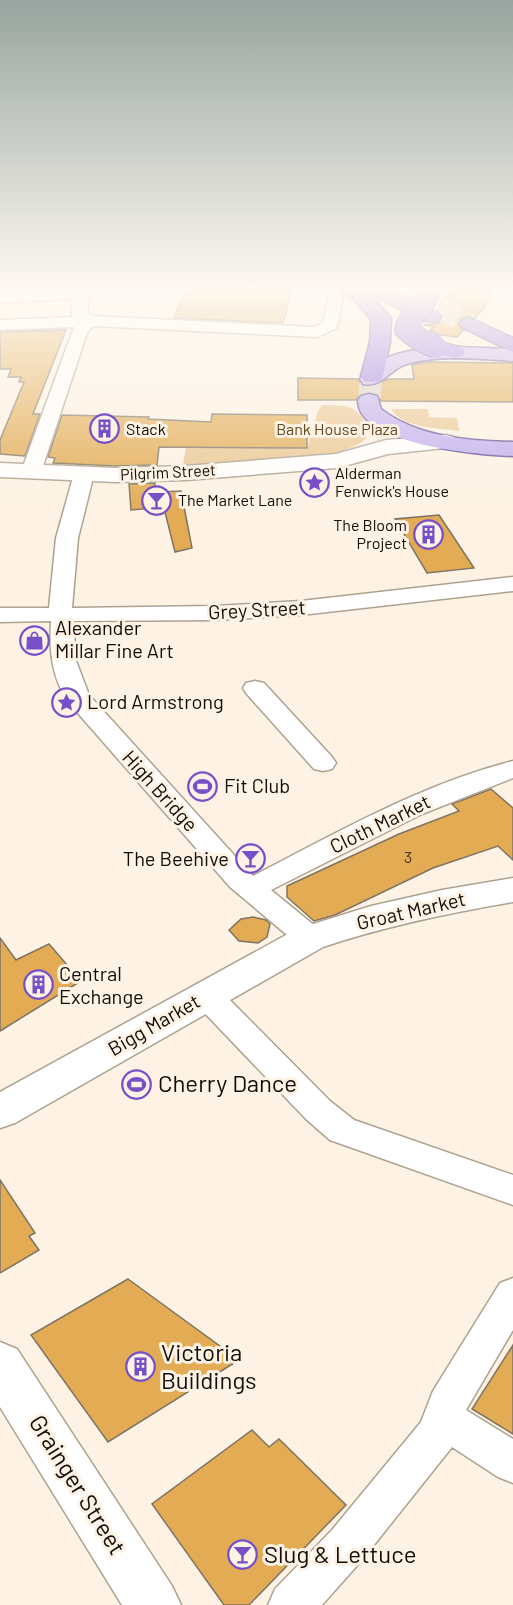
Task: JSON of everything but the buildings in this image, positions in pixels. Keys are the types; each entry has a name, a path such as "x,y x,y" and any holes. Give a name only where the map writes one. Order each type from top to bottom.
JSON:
{"highway":[{"path":"372,378 375,364"}],"main road":[{"path":"392,364 372,378 371,412 384,422 415,434 446,442 507,451"}],"street":[{"path":"31,472 68,364"},
{"name":"Pilgrim Street","path":"337,461 361,450 375,437 384,422"},
{"name":"Pilgrim Street","path":"0,470 84,474 186,473 337,461 386,447 446,442"},
{"name":"High Bridge","path":"84,474 68,538 62,615 65,673 78,698 251,889 310,938"},
{"name":"Grey Street","path":"0,615 216,613 301,608 513,584"},
{"path":"255,688 323,763"},
{"name":"Cloth Market","path":"251,889 415,806 480,779 513,769"},
{"name":"Groat Market","path":"310,938 371,918 442,902 513,890"},
{"name":"Bigg Market","path":"0,1112 310,938"},
{"path":"206,995 318,1110 342,1130 513,1190"},
{"path":"291,1605 347,1545 438,1433 442,1416 451,1396 513,1295"},
{"name":"Grainger Street","path":"0,1364 153,1605"},
{"path":"442,1416 513,1463"}],"green space":[{"name":"Bank House Plaza","path":"322,405 349,407 358,413 368,426 366,439 350,448 305,460 182,472 186,447 307,448 318,411"},
{"path":"391,409 428,409 429,417 457,418 459,431 412,424 396,415"}],"tunnel":[{"path":"369,401 371,379"}],"place":[{"name":"Stack","path":"105,429"},
{"name":"Alderman Fenwick's House","path":"314,482"},
{"name":"The Market Lane","path":"157,500"},
{"name":"The Bloom Project","path":"428,534"},
{"name":"Alexander Millar Fine Art","path":"34,640"},
{"name":"Lord Armstrong","path":"66,702"},
{"name":"Fit Club","path":"203,786"},
{"name":"The Beehive","path":"250,859"},
{"name":"Central Exchange","path":"38,985"},
{"name":"Cherry Dance","path":"137,1084"},
{"name":"Victoria Buildings","path":"140,1367"},
{"name":"Slug & Lettuce","path":"243,1555"}]}
